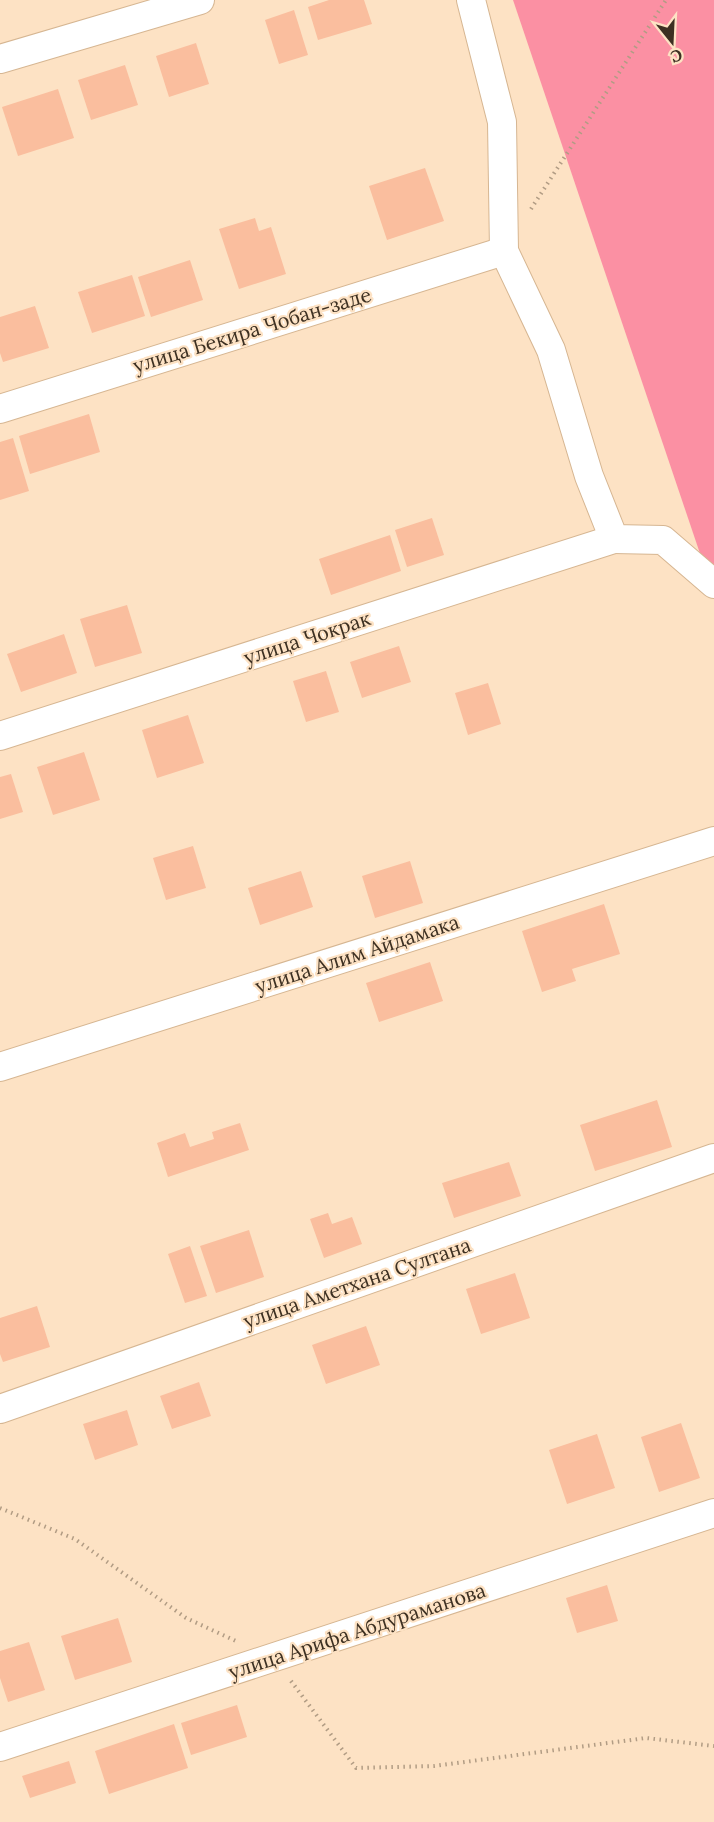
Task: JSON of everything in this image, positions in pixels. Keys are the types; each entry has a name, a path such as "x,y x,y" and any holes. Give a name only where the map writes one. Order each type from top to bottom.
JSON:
{"street":[{"path":"0,59 200,0"},
{"path":"471,0 502,123 504,251 551,350 589,477 614,539"},
{"name":"улица Бекира Чобан-заде","path":"0,409 504,251"},
{"name":"улица Чокрак","path":"0,736 614,539 663,540 714,584"},
{"name":"улица Алим Айдамака","path":"0,1067 714,841"},
{"name":"улица Аметхана Султана","path":"0,1409 714,1158"},
{"name":"улица Арифа Абдураманова","path":"0,1747 714,1513"}],"path":[{"path":"530,211 666,0"},
{"path":"0,1508 75,1539 186,1618 274,1659 356,1768 434,1766 646,1738 714,1746"}],"shaded area":[{"path":"513,0 714,0 714,595"}],"building":[{"path":"329,0 364,0 372,24 318,40 308,7"},
{"path":"294,10 308,55 279,64 265,20"},
{"path":"196,43 209,84 169,97 156,56"},
{"path":"125,65 138,105 91,120 78,80"},
{"path":"58,89 74,138 18,156 2,107"},
{"path":"425,168 444,221 387,240 369,186"},
{"path":"255,218 259,231 271,227 286,274 239,289 219,229"},
{"path":"190,260 203,300 151,317 138,277"},
{"path":"132,275 145,316 92,333 78,292"},
{"path":"35,306 49,348 3,362 0,353 0,317"},
{"path":"89,414 100,452 30,474 19,436"},
{"path":"13,438 29,491 0,500 0,442"},
{"path":"432,518 444,555 407,567 395,530"},
{"path":"390,535 401,571 331,595 319,559"},
{"path":"127,605 142,653 95,667 80,619"},
{"path":"64,634 77,673 21,692 7,654"},
{"path":"399,646 411,682 362,698 350,662"},
{"path":"326,671 339,712 306,722 293,681"},
{"path":"488,683 501,724 468,735 455,693"},
{"path":"188,715 204,763 157,778 142,730"},
{"path":"84,752 100,800 53,815 37,767"},
{"path":"11,774 23,812 0,819 0,777"},
{"path":"193,846 206,888 166,900 153,858"},
{"path":"410,861 423,903 375,918 362,876"},
{"path":"301,871 313,907 260,925 248,888"},
{"path":"604,904 620,954 572,969 576,981 542,992 522,931"},
{"path":"430,962 443,1001 379,1022 366,983"},
{"path":"657,1100 672,1147 595,1171 580,1125"},
{"path":"240,1123 249,1150 168,1177 157,1143 185,1133 190,1147 214,1139 212,1132"},
{"path":"509,1162 521,1196 454,1218 442,1183"},
{"path":"328,1213 332,1224 352,1217 362,1244 324,1258 310,1219"},
{"path":"249,1230 264,1277 216,1293 200,1246"},
{"path":"190,1246 207,1296 185,1303 168,1254"},
{"path":"515,1273 530,1318 481,1334 466,1289"},
{"path":"37,1306 50,1347 3,1362 0,1354 0,1318"},
{"path":"366,1326 380,1365 326,1384 312,1345"},
{"path":"199,1382 211,1416 172,1429 160,1396"},
{"path":"127,1410 138,1445 95,1460 83,1424"},
{"path":"681,1423 700,1478 659,1492 641,1437"},
{"path":"597,1434 615,1488 567,1504 549,1450"},
{"path":"607,1585 618,1621 577,1633 566,1598"},
{"path":"118,1618 132,1662 75,1680 61,1636"},
{"path":"29,1642 45,1690 8,1702 0,1678 0,1651"},
{"path":"237,1705 247,1737 191,1755 181,1723"},
{"path":"174,1724 188,1768 109,1794 95,1751"},
{"path":"69,1761 76,1783 30,1798 22,1776"}]}
